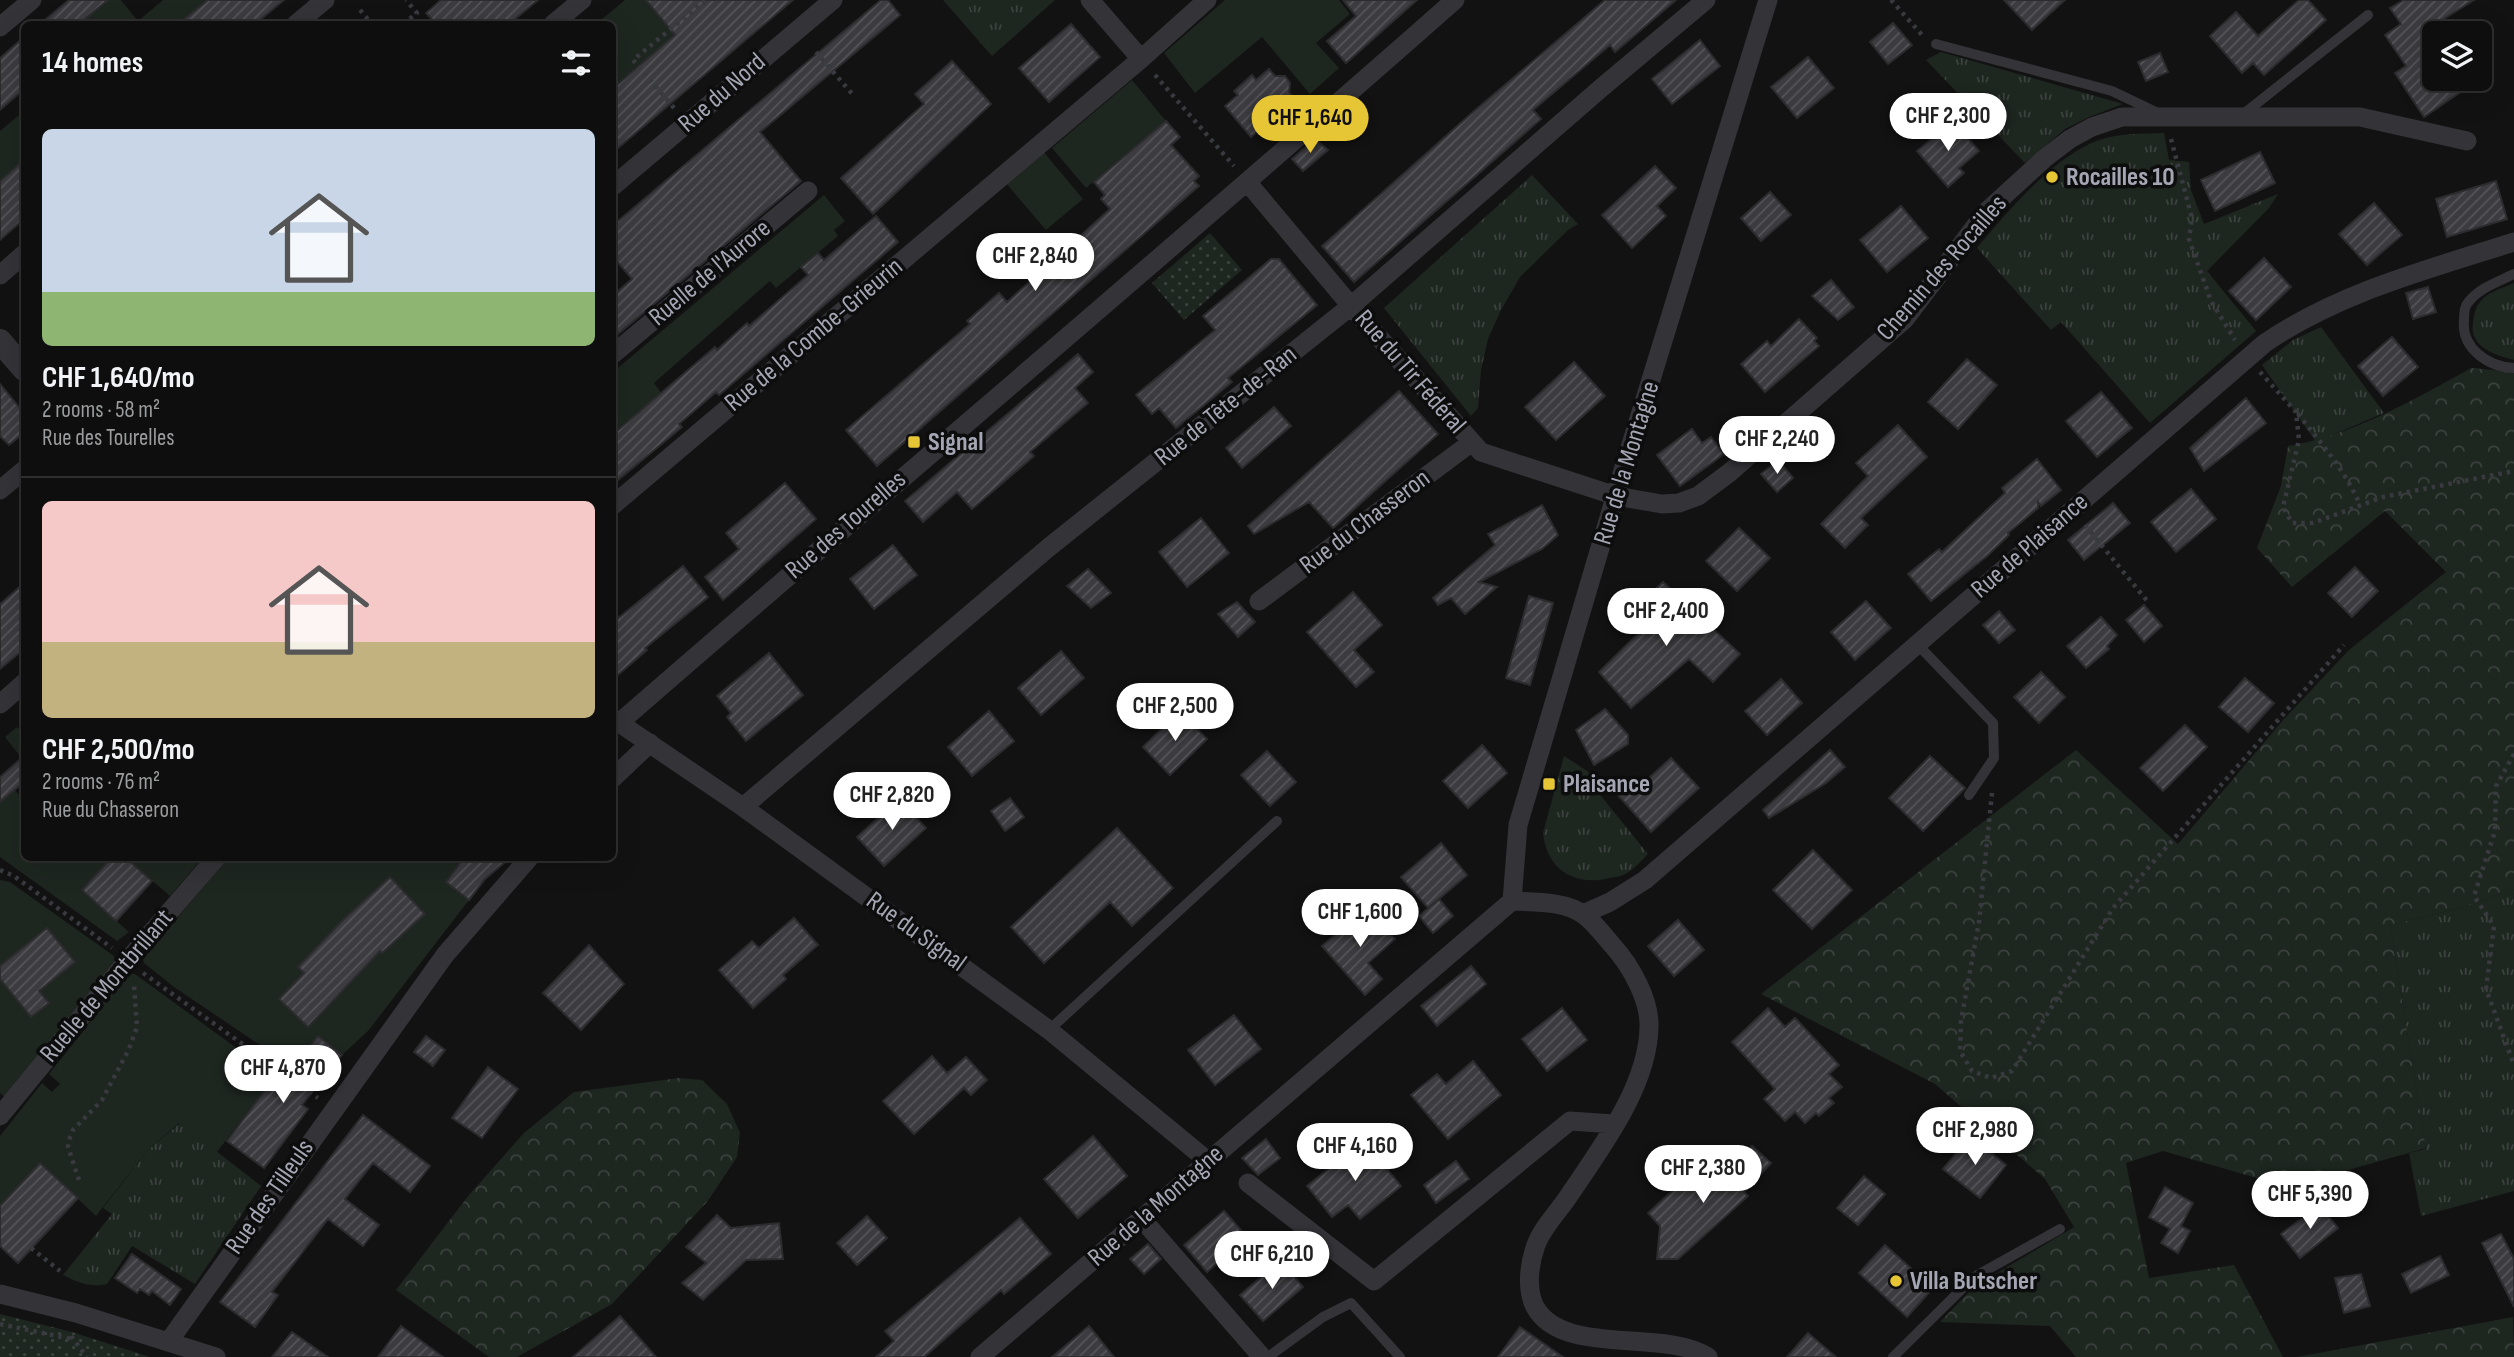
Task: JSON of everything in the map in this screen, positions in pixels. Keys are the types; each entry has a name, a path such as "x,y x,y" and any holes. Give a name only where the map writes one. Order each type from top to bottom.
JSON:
{"street":[{"path":"0,27 32,0"},
{"path":"300,21 325,0"},
{"path":"557,21 582,0"},
{"name":"Rue du Nord","path":"616,184 833,0"},
{"path":"1090,0 1144,63"},
{"name":"Rue de la Combe-Grieurin","path":"616,503 1144,63 1207,0"},
{"name":"Rue des Tourelles","path":"616,720 1248,183 1455,0"},
{"name":"Rue de Tête-de-Ran","path":"743,807 1048,548 1351,306 1590,97 1706,0"},
{"name":"Rue de la Montagne","path":"980,1357 1513,901 1518,825 1768,0"},
{"name":"Chemin des Rocailles","path":"1616,496 1662,504 1679,503 1698,496 1740,464 1905,319 1986,212 2045,158 2092,127 2122,117 2360,117 2467,141"},
{"name":"Rue du Tir Fédéral","path":"1248,183 1351,306 1481,453 1616,496"},
{"name":"Ruelle de l'Aurore","path":"616,352 808,191"},
{"name":"Rue de Plaisance","path":"1583,914 1610,902 1646,880 2248,357 2295,323 2327,307 2411,274 2514,242"},
{"path":"0,275 21,257"},
{"path":"0,341 21,366"},
{"name":"Rue du Chasseron","path":"1259,601 1472,442"},
{"path":"0,490 21,472"},
{"path":"0,704 21,686"},
{"name":"Rue du Signal","path":"616,720 743,807 1049,1030 1208,1161"},
{"path":"616,775 650,743"},
{"name":"Ruelle de Montbrillant","path":"0,1116 213,861"},
{"name":"Rue des Tilleuls","path":"169,1341 445,955 526,861"},
{"path":"1513,901 1549,902 1583,914 1619,953 1644,998 1650,1026 1646,1053 1634,1089 1602,1147 1536,1243 1530,1268 1530,1290 1536,1308 1551,1324 1584,1338 1674,1345 1708,1357"},
{"path":"1248,1183 1374,1281 1570,1121 1614,1124"},
{"path":"1142,1219 1262,1357"},
{"path":"0,1294 76,1313 216,1357"}],"lane":[{"path":"2238,118 2368,15"},
{"path":"1936,44 2112,91 2165,116"},
{"path":"2514,274 2480,290 2465,305 2463,324 2467,342 2482,358 2514,368"},
{"path":"1916,643 1993,723 1994,758 1969,795"},
{"path":"1049,1030 1277,821"},
{"path":"1893,1357 1974,1277 2060,1229"},
{"path":"1268,1357 1323,1318 1351,1303 1400,1357"}],"path":[{"path":"406,0 417,13 407,21"},
{"path":"671,103 633,60 706,0"},
{"path":"1891,0 1923,36 1936,44"},
{"path":"360,10 369,21"},
{"path":"816,52 854,96"},
{"path":"1144,63 1229,161"},
{"path":"2165,116 2192,218 2189,239 2211,301 2248,357 2336,460 2360,505"},
{"path":"2296,412 2299,440 2283,507 2292,523 2313,523 2383,497 2514,471"},
{"path":"2086,526 2148,602"},
{"path":"1994,758 1979,922 1961,1021 1961,1051 1972,1071 1991,1078 2012,1071 2113,908 2344,645"},
{"path":"2514,754 2496,786 2495,831 2474,896 2494,926 2486,989 2514,1065"},
{"path":"0,870 14,876 111,947"},
{"path":"129,962 333,1109"},
{"path":"79,1180 68,1147 69,1140 74,1130 102,1100 130,1049 137,1027 136,995 129,962"},
{"path":"31,1248 60,1271"},
{"path":"0,1324 71,1339 87,1357"},
{"path":"71,1339 72,1329"}],"green space":[{"path":"108,0 121,0 138,21 83,21"},
{"path":"163,0 208,0 182,21 138,21"},
{"path":"625,0 717,0 633,70 665,108 654,118 622,81 616,86 616,21 600,21"},
{"path":"943,0 1055,0 992,56"},
{"path":"1225,0 1339,0 1350,14 1316,43 1339,68 1310,94 1262,37 1195,93 1164,53"},
{"path":"1941,52 2123,104 2065,129 2025,163 1926,60"},
{"path":"1132,80 1166,121 1086,188 1052,148"},
{"path":"21,114 21,163 0,181 0,131"},
{"path":"2164,133 2169,160 2189,162 2191,190 2204,224 2278,194 2269,208 2207,271 2256,331 2150,423 2061,322 2051,330 1977,248 2032,187 2082,148 2115,136"},
{"path":"1042,150 1083,199 1046,230 1005,182"},
{"path":"1532,175 1578,224 1568,230 1520,277 1501,310 1488,339 1481,370 1478,408 1471,416 1384,308"},
{"path":"824,195 845,221 834,230 838,236 776,288 770,281 654,383 662,394 616,432 616,369"},
{"path":"1210,233 1242,270 1184,320 1152,283"},
{"path":"2514,283 2514,360 2479,344 2473,331 2473,323 2477,307 2483,299"},
{"path":"2321,327 2384,413 2316,442 2262,365 2293,340"},
{"path":"2471,368 2514,372 2514,889 2452,910 2390,925 2426,1148 2288,1187 2163,1151 2126,1163 2149,1278 2234,1265 2283,1357 2076,1357 2050,1326 1940,1322 1974,1287 2074,1227 2045,1179 1935,1084 1761,994 2076,750 2178,844 2285,718 2349,650 2446,572 2385,511 2292,587 2257,548 2281,486 2288,446 2358,425"},
{"path":"17,727 21,732 21,757 5,737"},
{"path":"1564,756 1598,778 1597,791 1648,854 1625,874 1606,879 1582,879 1563,871 1555,865 1550,856 1543,833"},
{"path":"15,790 19,795 21,793 21,861 108,861 82,890 129,932 117,941 0,857 0,802"},
{"path":"129,861 200,861 170,896"},
{"path":"225,861 469,861 485,879 461,862 446,882 469,900 368,1031 342,1055 318,1037 296,1065 285,1062 174,987 144,963 143,959"},
{"path":"0,880 10,882 114,956 114,963 7,1099 0,1093"},
{"path":"2514,889 2514,1191 2421,1216 2409,1153 2426,1149 2390,925 2452,910"},
{"path":"128,974 135,974 275,1076 217,1152 179,1123 147,1151 96,1216 40,1163 0,1206 0,1136 42,1083 52,1092 60,1084 49,1074"},
{"path":"679,1078 702,1080 727,1104 740,1133 737,1157 707,1202 612,1304 517,1357 489,1357 396,1290 469,1195 524,1133 574,1092"},
{"path":"180,1123 261,1186 195,1284 132,1246 107,1284 89,1285 63,1275 112,1214 103,1208 147,1151"},
{"path":"0,1314 72,1332 150,1357 0,1357"},
{"path":"2513,1317 2514,1357 2297,1357"}],"building":[{"path":"69,0 108,0 83,21 44,21"},
{"path":"208,0 284,0 259,21 182,21"},
{"path":"441,0 538,0 513,21 433,21 426,13"},
{"path":"646,0 793,0 616,150 616,86 675,35"},
{"path":"881,0 888,0 900,15 760,132 801,181 616,336 616,293 632,279 616,261 616,223"},
{"path":"1343,0 1417,0 1346,63 1327,41 1356,16"},
{"path":"1605,0 1676,0 1615,52 1610,45 1533,110 1541,119 1354,282 1322,246"},
{"path":"2004,0 2065,0 2032,30"},
{"path":"2299,0 2308,0 2326,20 2264,75 2253,63 2242,73 2210,36 2236,12 2258,36"},
{"path":"2404,0 2474,0 2440,21 2422,21 2422,91 2462,91 2424,117 2395,73 2406,66 2385,35 2401,24 2390,8"},
{"path":"1893,23 1912,45 1888,64 1870,42"},
{"path":"1071,24 1100,57 1049,102 1019,68"},
{"path":"21,40 21,92 0,110 0,58"},
{"path":"1700,40 1720,66 1672,104 1652,79"},
{"path":"2160,53 2168,72 2146,81 2138,62"},
{"path":"1808,57 1834,88 1797,118 1771,87"},
{"path":"952,61 991,104 873,214 841,178 924,104 915,94"},
{"path":"1269,69 1275,76 1285,76 1290,83 1289,92 1295,100 1282,111 1296,123 1276,140 1264,126 1251,137 1225,106 1238,95 1234,91 1252,75 1256,80"},
{"path":"1166,121 1180,137 1171,145 1199,176 1194,181 1199,186 877,466 846,430 970,324 967,321 999,293 1007,302 1110,209 1101,199 1105,195 1094,182"},
{"path":"1953,121 1979,151 1959,168 1964,173 1948,187 1917,151"},
{"path":"1315,139 1328,150 1303,171 1292,159"},
{"path":"2260,152 2275,183 2215,211 2201,180"},
{"path":"21,163 21,222 0,240 0,181"},
{"path":"1655,166 1676,188 1657,206 1666,216 1632,248 1602,215"},
{"path":"2496,181 2507,219 2447,237 2436,199"},
{"path":"1770,192 1791,215 1761,241 1741,218"},
{"path":"2374,203 2402,235 2367,265 2339,234"},
{"path":"1901,206 1928,238 1887,272 1860,240"},
{"path":"876,216 898,242 719,395 716,392 679,424 682,427 616,482 616,432 715,347 717,350 747,323 749,326 808,275 801,267 818,253 824,260"},
{"path":"2264,258 2291,287 2256,320 2229,291"},
{"path":"1271,259 1279,259 1317,305 1228,378 1232,382 1176,428 1159,408 1152,414 1136,395 1215,330 1203,316"},
{"path":"1831,280 1854,307 1838,320 1812,296"},
{"path":"2428,287 2436,312 2413,319 2406,293"},
{"path":"1799,319 1817,338 1814,341 1819,346 1765,392 1741,364 1767,341 1771,346"},
{"path":"2392,337 2418,367 2383,396 2358,366"},
{"path":"1078,354 1093,372 1075,388 1088,403 1030,452 1034,456 972,509 957,492 923,522 905,501"},
{"path":"1967,359 1997,385 1958,429 1928,402"},
{"path":"1574,362 1605,396 1556,440 1525,407"},
{"path":"0,384 21,409 21,435 9,445 0,436"},
{"path":"1399,391 1438,434 1333,528 1309,502 1254,534 1248,526"},
{"path":"2101,392 2132,428 2097,457 2066,421"},
{"path":"2246,398 2266,423 2204,471 2190,448"},
{"path":"1274,407 1291,426 1242,468 1226,448"},
{"path":"1898,425 1927,457 1861,518 1868,525 1845,548 1821,524 1868,476 1856,463"},
{"path":"1692,429 1702,443 1711,437 1724,454 1680,486 1657,455"},
{"path":"2037,459 2061,490 2041,506 2038,502 2038,508 2008,533 1987,556 1931,601 1908,574 1939,549 1942,552 2005,493 2002,488"},
{"path":"1778,460 1793,478 1777,492 1761,474"},
{"path":"785,483 816,519 723,600 705,577 739,549 726,533"},
{"path":"2191,489 2216,519 2176,552 2151,522"},
{"path":"2113,503 2130,523 2084,560 2068,540"},
{"path":"1542,505 1558,535 1542,549 1479,582 1497,587 1465,614 1451,598 1438,605 1433,598 1495,545 1488,534"},
{"path":"1201,518 1229,553 1187,587 1159,552"},
{"path":"1739,528 1770,558 1737,591 1706,561"},
{"path":"893,545 917,575 874,609 850,579"},
{"path":"683,566 708,597 645,648 647,650 616,677 616,620"},
{"path":"2355,567 2378,591 2352,617 2328,593"},
{"path":"1088,569 1111,593 1091,608 1067,586"},
{"path":"1663,582 1740,654 1713,682 1689,659 1631,708 1599,672 1649,623 1635,609"},
{"path":"21,586 21,652 0,669 0,604"},
{"path":"1353,592 1382,625 1354,650 1374,672 1356,687 1307,632"},
{"path":"1529,596 1553,603 1530,685 1506,678"},
{"path":"1866,601 1891,628 1855,660 1831,632"},
{"path":"1237,602 1255,622 1238,637 1218,614"},
{"path":"2144,605 2162,626 2144,642 2126,620"},
{"path":"1999,611 2015,630 1999,643 1983,625"},
{"path":"2101,617 2117,635 2107,646 2109,649 2086,668 2067,646"},
{"path":"1061,651 1084,678 1041,715 1018,688"},
{"path":"769,653 803,695 746,741 727,717 731,713 717,696"},
{"path":"2041,672 2065,697 2039,723 2014,697"},
{"path":"2245,678 2274,703 2248,732 2219,707"},
{"path":"1781,679 1802,703 1767,735 1745,711"},
{"path":"1605,709 1628,735 1628,744 1594,765 1576,730"},
{"path":"989,711 1014,741 972,776 948,747"},
{"path":"1180,711 1207,739 1170,775 1143,747"},
{"path":"2185,725 2207,747 2163,791 2140,768"},
{"path":"1482,745 1507,773 1468,808 1443,781"},
{"path":"1830,750 1845,767 1826,783 1769,818 1763,810"},
{"path":"1267,751 1296,782 1270,806 1241,775"},
{"path":"1930,756 1965,788 1923,831 1889,798"},
{"path":"1671,758 1699,788 1651,832 1617,794 1634,779 1640,786"},
{"path":"21,759 21,784 0,802 0,777"},
{"path":"1010,798 1024,817 1005,831 991,811"},
{"path":"899,799 926,828 884,866 857,837"},
{"path":"1117,828 1173,888 1132,926 1110,902 1044,963 1011,927"},
{"path":"1441,843 1467,875 1428,908 1401,877"},
{"path":"1813,850 1852,890 1812,929 1773,890"},
{"path":"108,861 129,861 152,881 116,921 82,890"},
{"path":"462,861 506,861 485,879 469,900 446,882"},
{"path":"390,877 425,914 382,953 380,951 308,1027 279,999 304,973 298,967 343,920"},
{"path":"1439,899 1453,916 1433,933 1419,916"},
{"path":"1367,907 1395,939 1368,963 1382,979 1365,995 1322,946"},
{"path":"794,918 818,945 783,975 786,979 753,1008 719,970 752,941 759,948"},
{"path":"1678,920 1704,950 1674,976 1648,946"},
{"path":"47,928 75,962 39,991 49,1003 31,1017 0,979 0,966"},
{"path":"589,945 624,984 581,1030 543,993"},
{"path":"1471,966 1486,984 1437,1026 1421,1006"},
{"path":"1562,1008 1587,1040 1547,1071 1522,1039"},
{"path":"1768,1008 1785,1027 1795,1018 1839,1065 1829,1074 1842,1087 1829,1098 1834,1103 1819,1116 1816,1113 1805,1123 1795,1112 1785,1121 1764,1099 1775,1089 1732,1042"},
{"path":"1234,1015 1261,1049 1215,1085 1188,1050"},
{"path":"318,1036 342,1055 302,1105 308,1109 264,1168 227,1141 271,1082 278,1087"},
{"path":"426,1036 445,1050 433,1066 414,1052"},
{"path":"932,1056 947,1073 966,1057 987,1080 971,1095 964,1088 914,1134 883,1101"},
{"path":"1473,1061 1501,1095 1448,1139 1411,1095 1437,1074 1446,1084"},
{"path":"488,1067 518,1089 482,1138 452,1118"},
{"path":"363,1115 430,1166 410,1192 373,1163 345,1199 379,1225 363,1246 328,1219 272,1292 278,1295 255,1327 220,1302"},
{"path":"1093,1136 1127,1176 1078,1218 1044,1179"},
{"path":"1970,1136 2006,1165 1980,1198 1943,1169"},
{"path":"1266,1139 1280,1158 1258,1175 1242,1158"},
{"path":"1364,1141 1401,1186 1360,1219 1348,1205 1332,1217 1307,1186"},
{"path":"1752,1146 1771,1163 1744,1192 1748,1196 1678,1259 1657,1259 1660,1226 1648,1213 1694,1171 1711,1189"},
{"path":"1456,1161 1469,1179 1436,1203 1424,1185"},
{"path":"40,1163 78,1198 18,1263 0,1246 0,1206"},
{"path":"1864,1176 1885,1194 1858,1225 1837,1208"},
{"path":"2165,1187 2193,1203 2181,1226 2190,1231 2178,1253 2161,1243 2170,1229 2149,1217"},
{"path":"2320,1205 2338,1228 2300,1258 2281,1234"},
{"path":"1224,1211 1247,1237 1207,1272 1184,1245"},
{"path":"717,1215 731,1228 779,1223 783,1259 746,1260 703,1300 682,1283 706,1263 686,1247"},
{"path":"867,1216 887,1238 857,1265 837,1243"},
{"path":"1020,1218 1051,1254 1004,1294 1001,1290 924,1357 876,1357 894,1341 885,1331"},
{"path":"2501,1234 2514,1259 2514,1307 2482,1243"},
{"path":"1148,1244 1161,1259 1144,1274 1130,1259"},
{"name":"Villa Butscher","path":"1885,1245 1933,1288 1907,1317 1859,1273"},
{"path":"132,1254 181,1289 170,1305 152,1291 149,1295 140,1289 137,1293 115,1278"},
{"path":"2440,1256 2449,1275 2411,1293 2402,1274"},
{"path":"1281,1260 1303,1287 1263,1321 1240,1295"},
{"path":"2361,1274 2370,1306 2344,1313 2335,1278"},
{"path":"620,1316 656,1357 573,1357"},
{"path":"401,1326 443,1357 378,1357"},
{"path":"1089,1326 1114,1357 1052,1357"},
{"path":"1520,1327 1563,1357 1498,1357"},
{"path":"292,1332 328,1357 272,1357"},
{"path":"1808,1333 1836,1357 1787,1357"}],"place":[{"name":"Rocailles 10","path":"2052,177"},
{"name":"Signal","path":"914,442"},
{"name":"Plaisance","path":"1549,784"},
{"name":"Villa Butscher","path":"1896,1281"}]}
